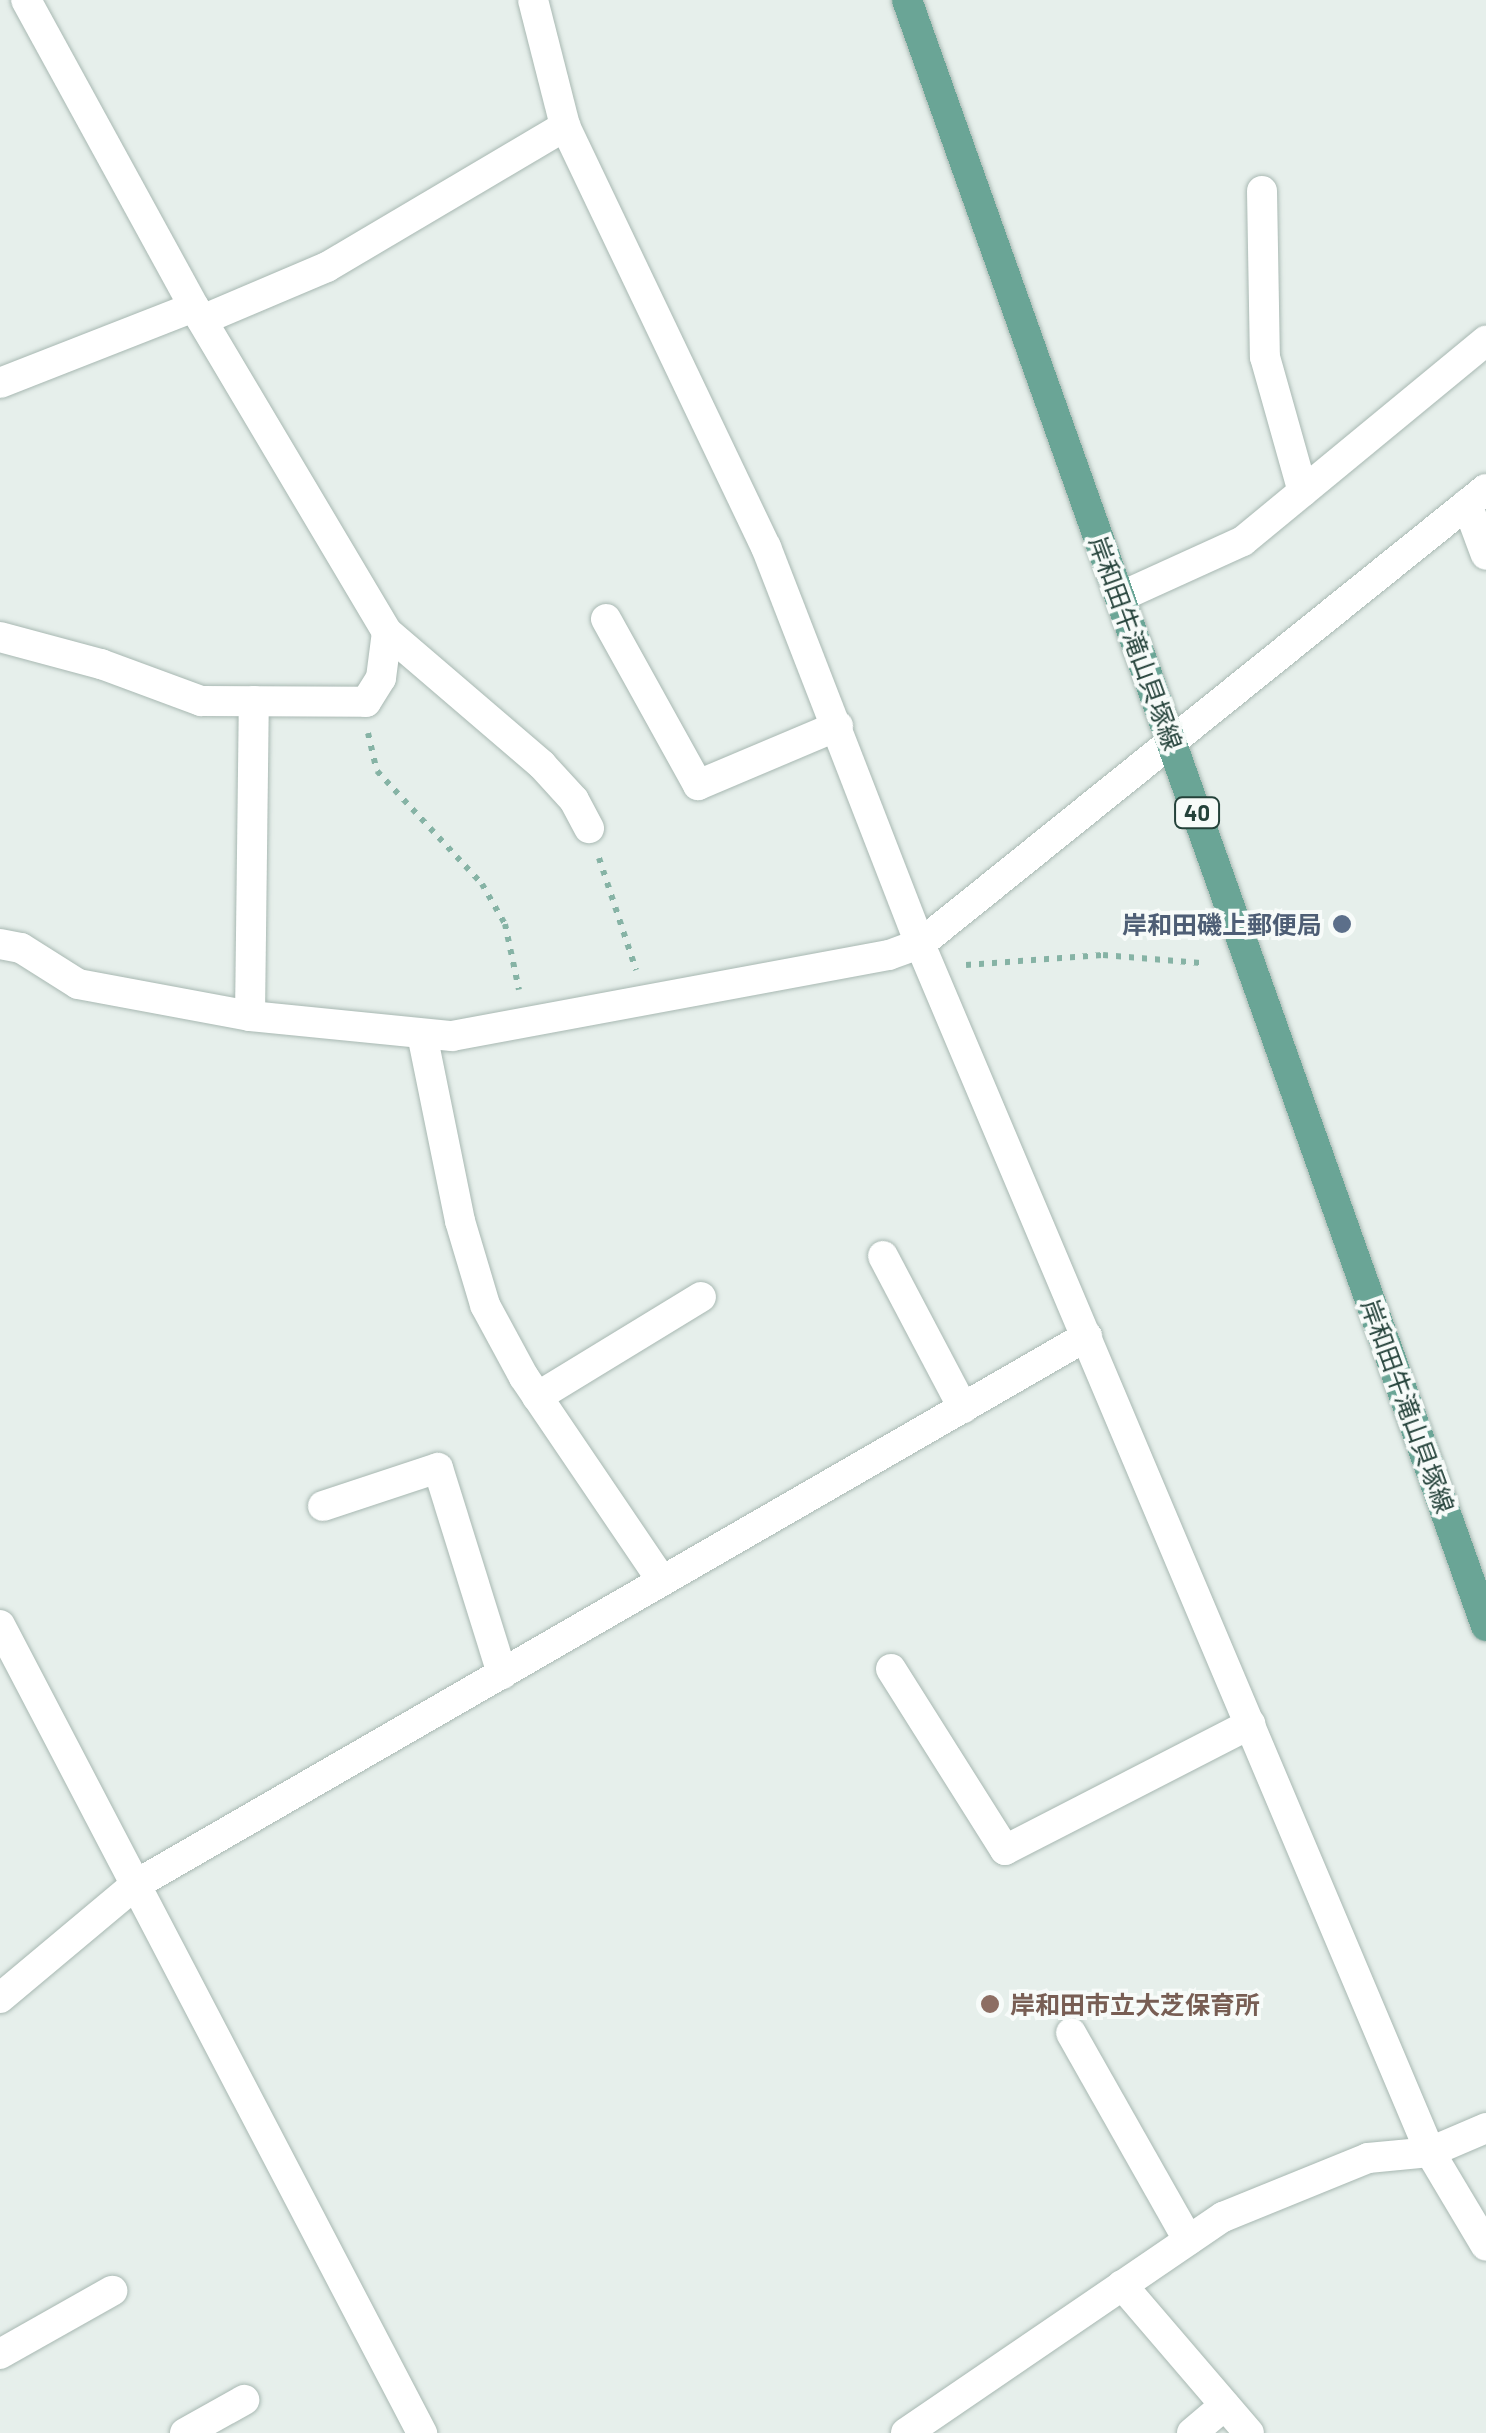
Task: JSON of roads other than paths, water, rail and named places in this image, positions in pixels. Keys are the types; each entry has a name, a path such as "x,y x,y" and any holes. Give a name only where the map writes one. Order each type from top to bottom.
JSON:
{"main road":[{"name":"岸和田牛滝山貝塚線","path":"907,0 1486,1626"}],"street":[{"path":"26,0 198,314 387,632 542,765 574,800 589,828"},
{"path":"533,0 565,126 766,547 925,956 1430,2152 1486,2246"},
{"path":"0,383 327,267 565,126"},
{"path":"1262,191 1266,357 1303,492"},
{"path":"1120,597 1243,542 1486,341"},
{"path":"0,944 21,948 78,984 250,1016 422,1034 526,1024 645,997 925,956 1170,738 1477,497 1486,555"},
{"path":"606,619 698,785 838,726"},
{"path":"0,638 101,664 200,701 366,702 381,678 387,632"},
{"path":"250,1016 254,701"},
{"path":"422,1034 460,1221 485,1305 538,1397 662,1582"},
{"path":"883,1256 963,1408"},
{"path":"538,1397 701,1297"},
{"path":"0,1998 136,1885 1087,1336"},
{"path":"323,1506 438,1468 502,1674"},
{"path":"0,1625 422,2433"},
{"path":"891,1669 1005,1850 1250,1724"},
{"path":"1071,2032 1188,2240"},
{"path":"906,2433 1223,2217 1368,2158 1430,2152 1486,2128"},
{"path":"1122,2285 1250,2433"},
{"path":"0,2354 112,2291"},
{"path":"185,2433 244,2400"},
{"path":"1192,2433 1226,2405"}],"place":[{"name":"岸和田磯上郵便局","path":"1342,924"},
{"name":"岸和田市立大芝保育所","path":"990,2004"}]}
